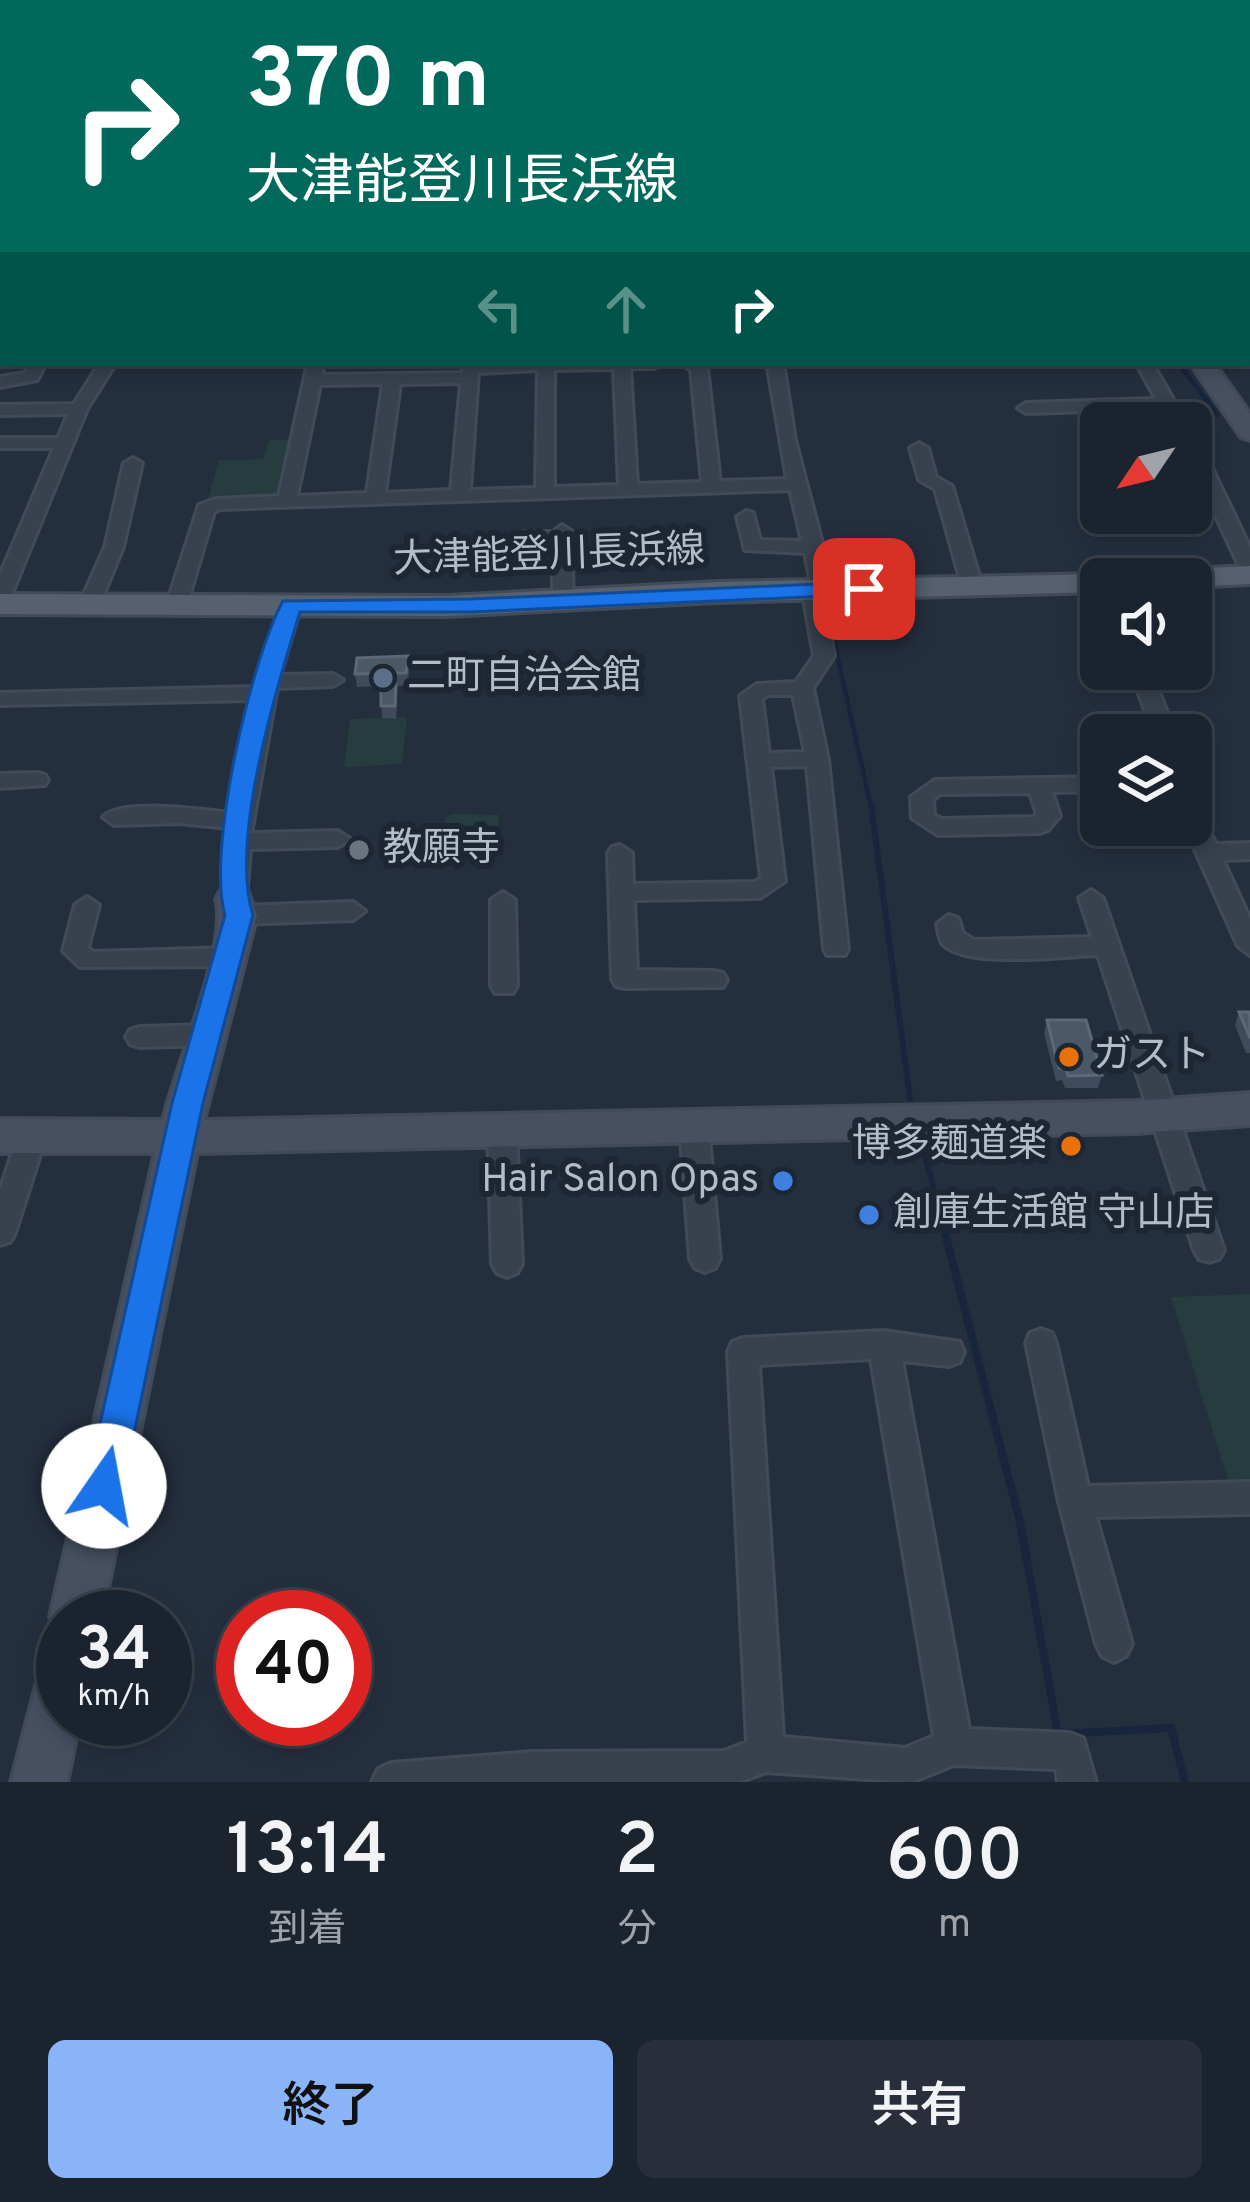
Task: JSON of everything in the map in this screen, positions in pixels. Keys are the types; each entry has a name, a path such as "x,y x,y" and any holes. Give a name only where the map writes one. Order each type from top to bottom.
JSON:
{"main road":[{"path":"1212,575 1250,572"},
{"name":"大津能登川長浜線","path":"0,601 563,602 822,589 1080,589"}],"street":[{"path":"0,382 32,377 37,366"},
{"path":"0,601 79,409 106,366"},
{"path":"460,496 470,370 481,366"},
{"path":"545,493 546,366"},
{"path":"622,366 628,490"},
{"path":"695,366 699,368 712,488"},
{"path":"776,366 822,589 814,600 824,656 802,688 817,759 836,949"},
{"path":"1146,366 1165,402"},
{"path":"1204,366 1250,432"},
{"path":"287,502 314,372 392,379 469,378"},
{"path":"375,499 392,379"},
{"path":"1026,408 1080,406"},
{"path":"0,410 79,409"},
{"path":"0,443 64,443"},
{"path":"919,448 928,480 943,486 974,589"},
{"path":"90,603 114,547 133,463"},
{"path":"177,604 206,509 798,484"},
{"path":"1212,488 1250,572"},
{"path":"746,517 752,546 814,548"},
{"path":"524,538 562,534 563,602"},
{"path":"82,1590 234,923 237,831 264,687 291,605"},
{"path":"0,699 333,680"},
{"path":"622,892 760,890 772,881 762,760 751,696 764,689 802,688"},
{"path":"762,760 817,759"},
{"path":"0,781 37,780"},
{"path":"1039,786 1049,816 1040,825 938,826 923,818 922,797 935,788 1080,785"},
{"path":"114,817 180,815 237,831 338,839"},
{"path":"1205,846 1250,946"},
{"path":"1208,852 1250,851"},
{"path":"620,853 626,980 714,980"},
{"path":"1091,898 1210,1250"},
{"path":"503,900 504,986"},
{"path":"87,905 75,951 89,962 234,923 353,911"},
{"path":"949,924 952,938 970,949 1106,946"},
{"path":"139,1037 208,1035"},
{"path":"0,1233 16,1136 694,1126 1250,1109"},
{"path":"694,1126 705,1258"},
{"path":"502,1130 506,1264"},
{"path":"1041,1342 1075,1502 1114,1644"},
{"path":"766,1754 743,1352 884,1345 949,1352"},
{"path":"884,1345 954,1748"},
{"path":"1075,1502 1250,1498"},
{"path":"39,1782 47,1746"},
{"path":"391,1782 725,1776 766,1754 906,1774 954,1748 1070,1751 1077,1782"}],"green space":[{"path":"269,440 290,440 278,493 208,499 219,460 263,459"},
{"path":"407,717 402,764 344,767 350,719"},
{"path":"451,814 499,815 497,847 444,849 446,819"},
{"path":"1250,1294 1250,1484 1228,1480 1171,1297"}],"building":[{"path":"408,656 406,673 396,673 395,706 381,706 381,673 355,674 357,658"},
{"path":"1239,1012 1250,1012 1250,1038"},
{"name":"ガスト","path":"1047,1020 1086,1020 1102,1075 1068,1076 1066,1068 1059,1068"}],"waterway":[{"path":"1180,366 1217,414"},
{"path":"825,600 871,807"},
{"path":"871,804 910,1098"},
{"path":"922,1144 946,1236"},
{"path":"945,1233 1020,1522 1058,1734 1171,1728 1185,1782"}],"place":[{"name":"二町自治会館","path":"383,678"},
{"name":"教願寺","path":"359,850"},
{"name":"ガスト","path":"1069,1057"},
{"name":"博多麺道楽","path":"1071,1146"},
{"name":"Hair Salon Opas","path":"783,1181"},
{"name":"創庫生活館 守山店","path":"869,1215"}],"route":[{"path":"104,1486 188,1103 239,915 234,898 236,832 262,693 291,605 471,605 864,589"}]}
